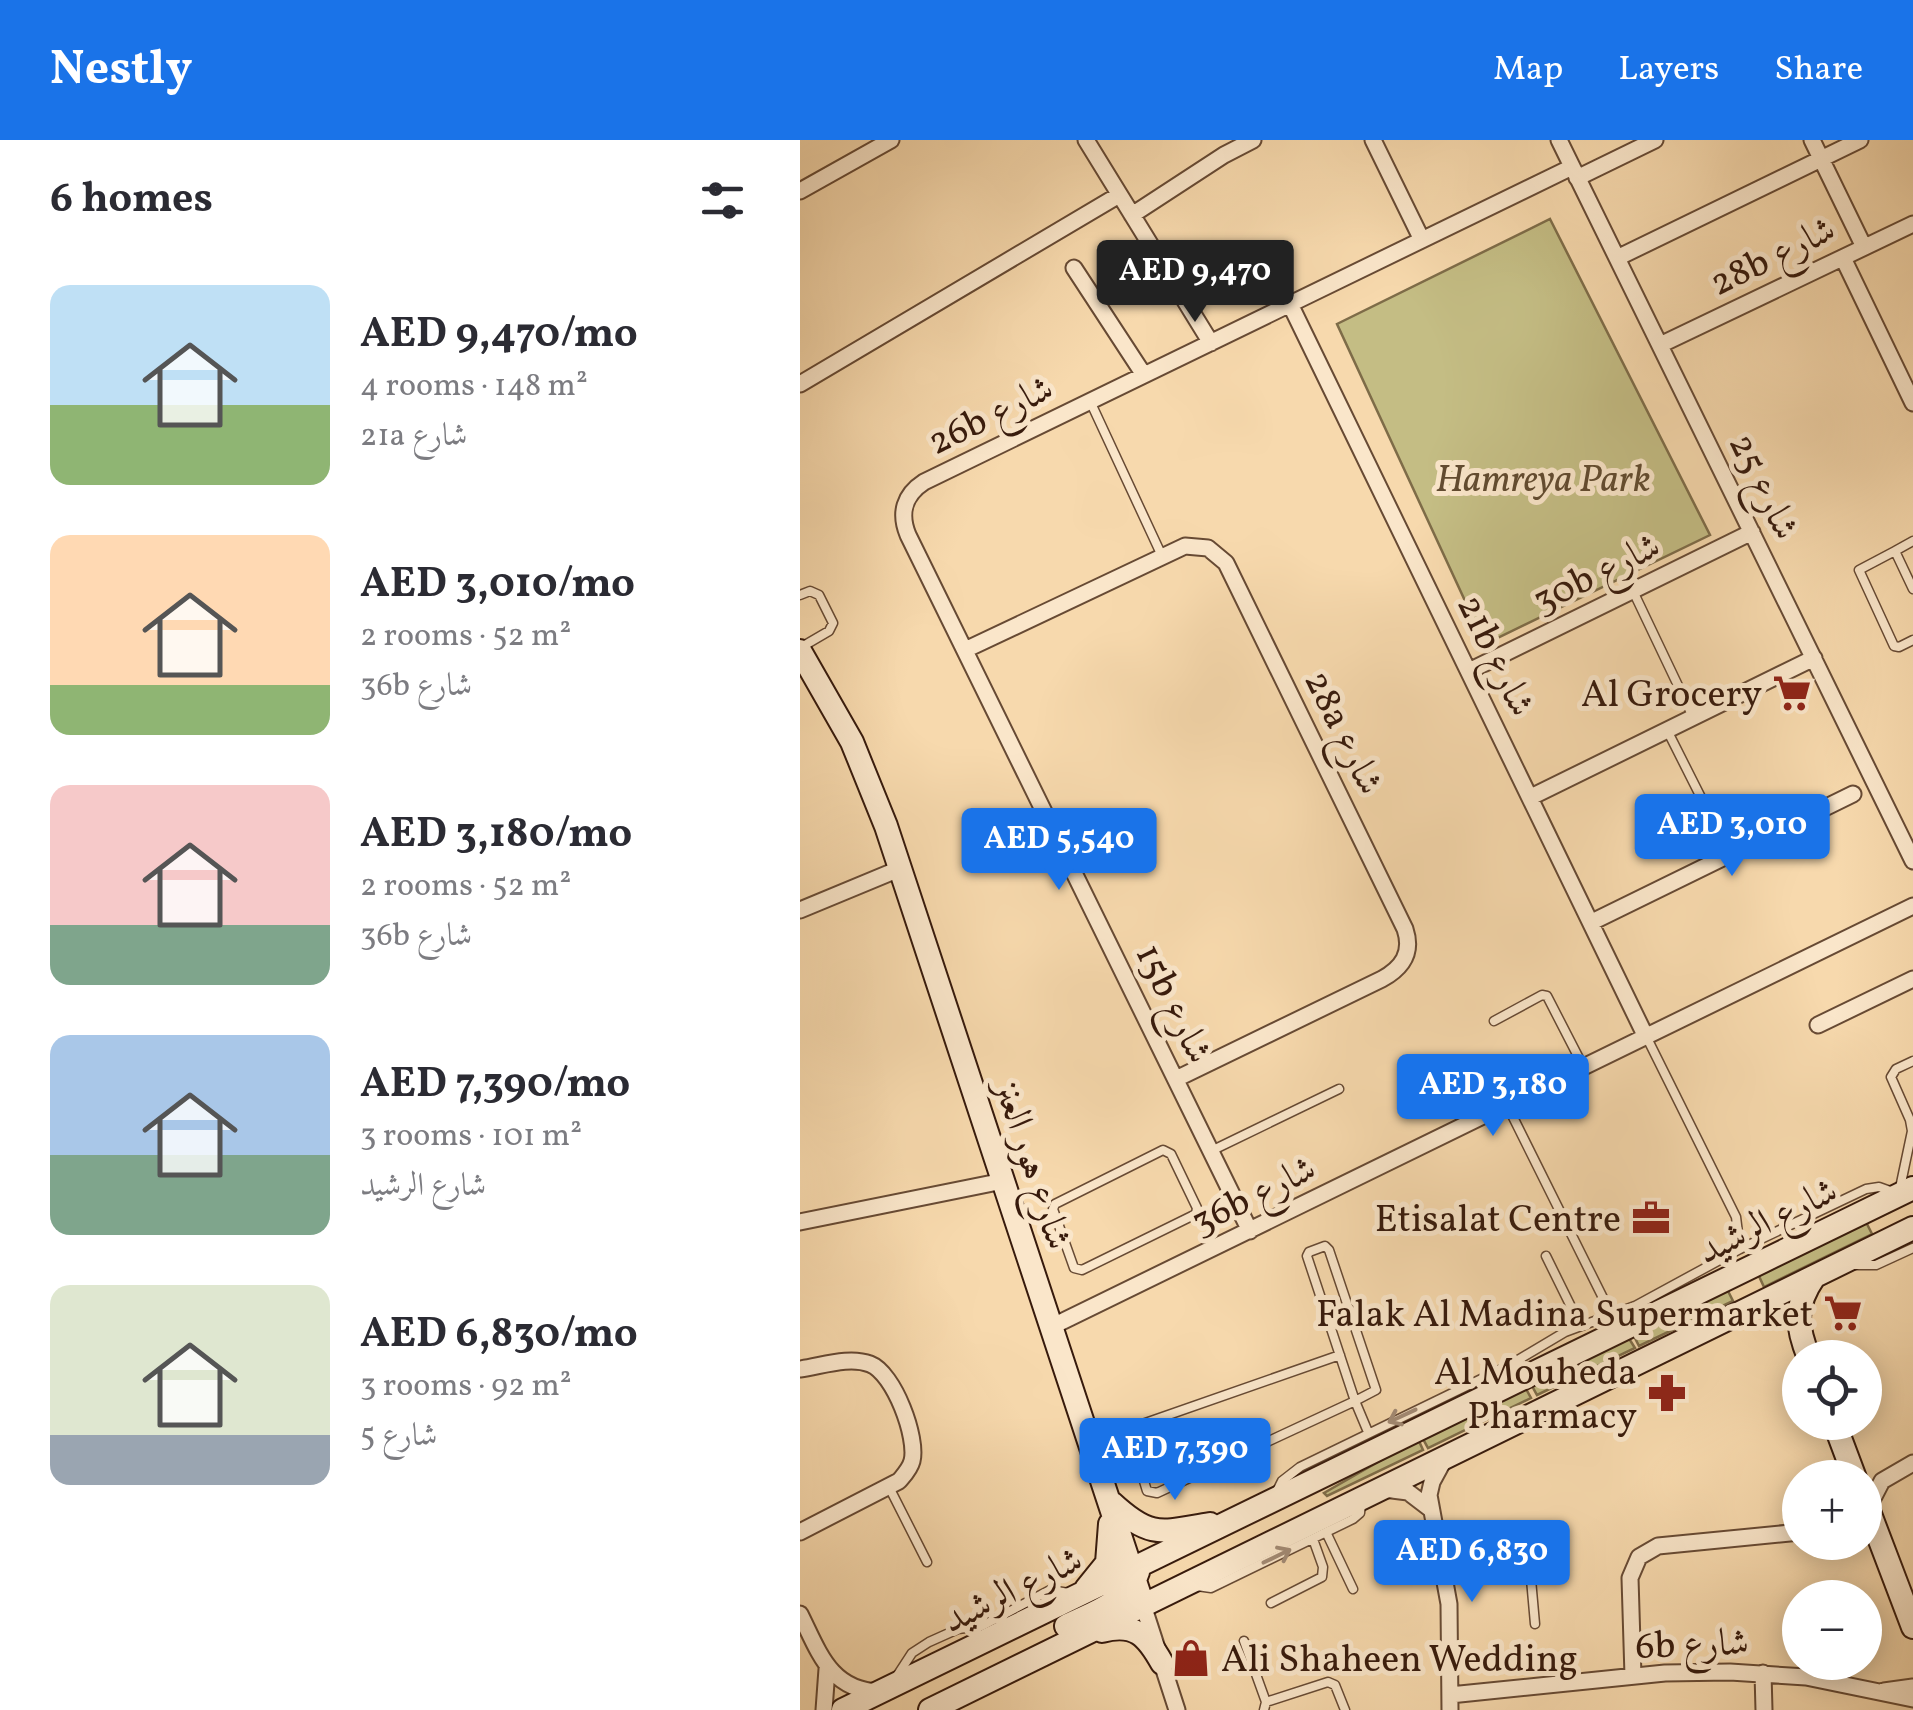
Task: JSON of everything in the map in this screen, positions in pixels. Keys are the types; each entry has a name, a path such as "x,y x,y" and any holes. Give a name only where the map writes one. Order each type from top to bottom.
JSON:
{"main road":[{"name":"شارع هور العنز","path":"800,650 858,756 886,826 1143,1605"},
{"name":"شارع الرشيد","path":"843,1710 1135,1572 1361,1457 1906,1192"},
{"name":"شارع الرشيد","path":"930,1710 1913,1228"},
{"path":"1803,1340 1797,1313 1814,1276"},
{"path":"1143,1605 1148,1585 1155,1577 1305,1501 1343,1475 1361,1457"},
{"path":"1110,1500 1134,1523 1152,1530 1234,1521"},
{"path":"1079,1596 1107,1563 1111,1547 1110,1500"},
{"path":"1882,1551 1913,1627"},
{"path":"914,1710 1112,1602 1135,1572"},
{"path":"1043,1654 1101,1631 1122,1628 1150,1640 1162,1662"}],"street":[{"path":"800,192 891,140"},
{"path":"1086,140 1210,343"},
{"path":"1214,140 1224,155"},
{"path":"1132,215 1253,140"},
{"path":"1373,140 1422,240"},
{"name":"شارع 25","path":"1559,140 1913,861"},
{"name":"26b شارع","path":"908,536 902,515 908,496 916,488 1422,240 1655,140"},
{"path":"1812,140 1864,247"},
{"path":"1617,258 1860,140"},
{"path":"800,384 1119,194"},
{"name":"28b شارع","path":"1660,345 1913,224"},
{"path":"1843,258 1913,404"},
{"path":"1074,268 1144,375"},
{"name":"21b شارع","path":"1290,304 1645,1035"},
{"name":"30b شارع","path":"1469,671 1752,532"},
{"name":"15b شارع","path":"908,536 1250,1231"},
{"name":"28a شارع","path":"965,650 1185,546 1197,545 1218,554 1226,563 1408,940 1405,960 1390,975 1176,1079"},
{"path":"1532,797 1814,658"},
{"path":"1592,922 1853,794"},
{"path":"800,910 899,870"},
{"name":"36b شارع","path":"1052,1327 1913,906"},
{"path":"1818,1025 1913,979"},
{"path":"800,1222 1003,1181"},
{"path":"800,1369 868,1362 888,1376 913,1448 907,1472 889,1487 800,1532"},
{"path":"1445,1458 1432,1482 1430,1508 1450,1604 1450,1702"},
{"path":"1882,1482 1913,1463"},
{"path":"1882,1475 1890,1474"},
{"path":"1371,1494 1408,1492 1430,1508"},
{"path":"1633,1676 1630,1578 1639,1557 1658,1546 1782,1534"},
{"name":"شارع هور العنز","path":"1143,1605 1176,1710"},
{"path":"800,1614 828,1669 850,1687 885,1689"},
{"path":"824,1710 828,1669"},
{"name":"6b شارع","path":"1450,1702 1633,1676 1698,1672 1806,1678 1913,1699"},
{"path":"1763,1674 1764,1710"},
{"name":"6b شارع","path":"1875,1692 1913,1686"}],"lane":[{"path":"1090,401 1162,556"},
{"path":"1913,542 1862,566 1859,572 1894,646 1913,640"},
{"path":"1895,551 1913,590"},
{"path":"1633,590 1693,718"},
{"path":"800,595 810,591 818,595 834,623 800,650"},
{"path":"1666,730 1730,854"},
{"path":"1494,1021 1542,995 1547,996 1584,1066"},
{"path":"1645,1035 1736,1217 1740,1250"},
{"path":"1274,1502 1290,1473 1508,1366 1580,1324 1635,1306 1866,1189 1906,1192 1902,1166 1912,1119 1891,1077 1913,1061"},
{"path":"1211,1151 1339,1089"},
{"path":"1508,1107 1611,1314"},
{"path":"1197,1212 1171,1154 1162,1150 1057,1202 1053,1209 1073,1266 1079,1270 1197,1212 1211,1214 1236,1200"},
{"path":"1340,1355 1131,1428 1148,1491 1155,1494 1355,1401 1376,1390 1330,1250 1325,1246 1311,1250 1307,1256 1340,1355 1355,1401 1368,1432"},
{"path":"1841,1262 1876,1265 1913,1248"},
{"path":"1546,1256 1580,1324"},
{"path":"889,1487 927,1562"},
{"path":"1188,1584 1211,1588 1313,1539 1357,1516 1371,1494"},
{"path":"1326,1532 1353,1589"},
{"path":"1271,1603 1322,1577 1323,1568 1313,1539"},
{"path":"1445,1570 1530,1568 1535,1624"},
{"path":"1244,1641 1265,1706 1328,1682 1337,1688 1345,1710"}],"green space":[{"name":"Hamreya Park","path":"1550,219 1710,535 1485,644 1337,324"},
{"path":"1866,1222 1872,1234 1764,1287 1758,1274"},
{"path":"1727,1289 1733,1301 1639,1346 1633,1334"},
{"path":"1628,1337 1635,1348 1537,1395 1531,1384"},
{"path":"1525,1387 1531,1398 1428,1448 1422,1437"},
{"path":"1418,1439 1423,1450 1327,1496 1324,1493"}],"place":[{"name":"Al Grocery","path":"1792,693"},
{"name":"Etisalat Centre","path":"1651,1218"},
{"name":"Falak Al Madina Supermarket","path":"1843,1313"},
{"name":"Al Mouheda Pharmacy","path":"1667,1393"},
{"name":"Ali Shaheen Wedding","path":"1191,1658"}]}
